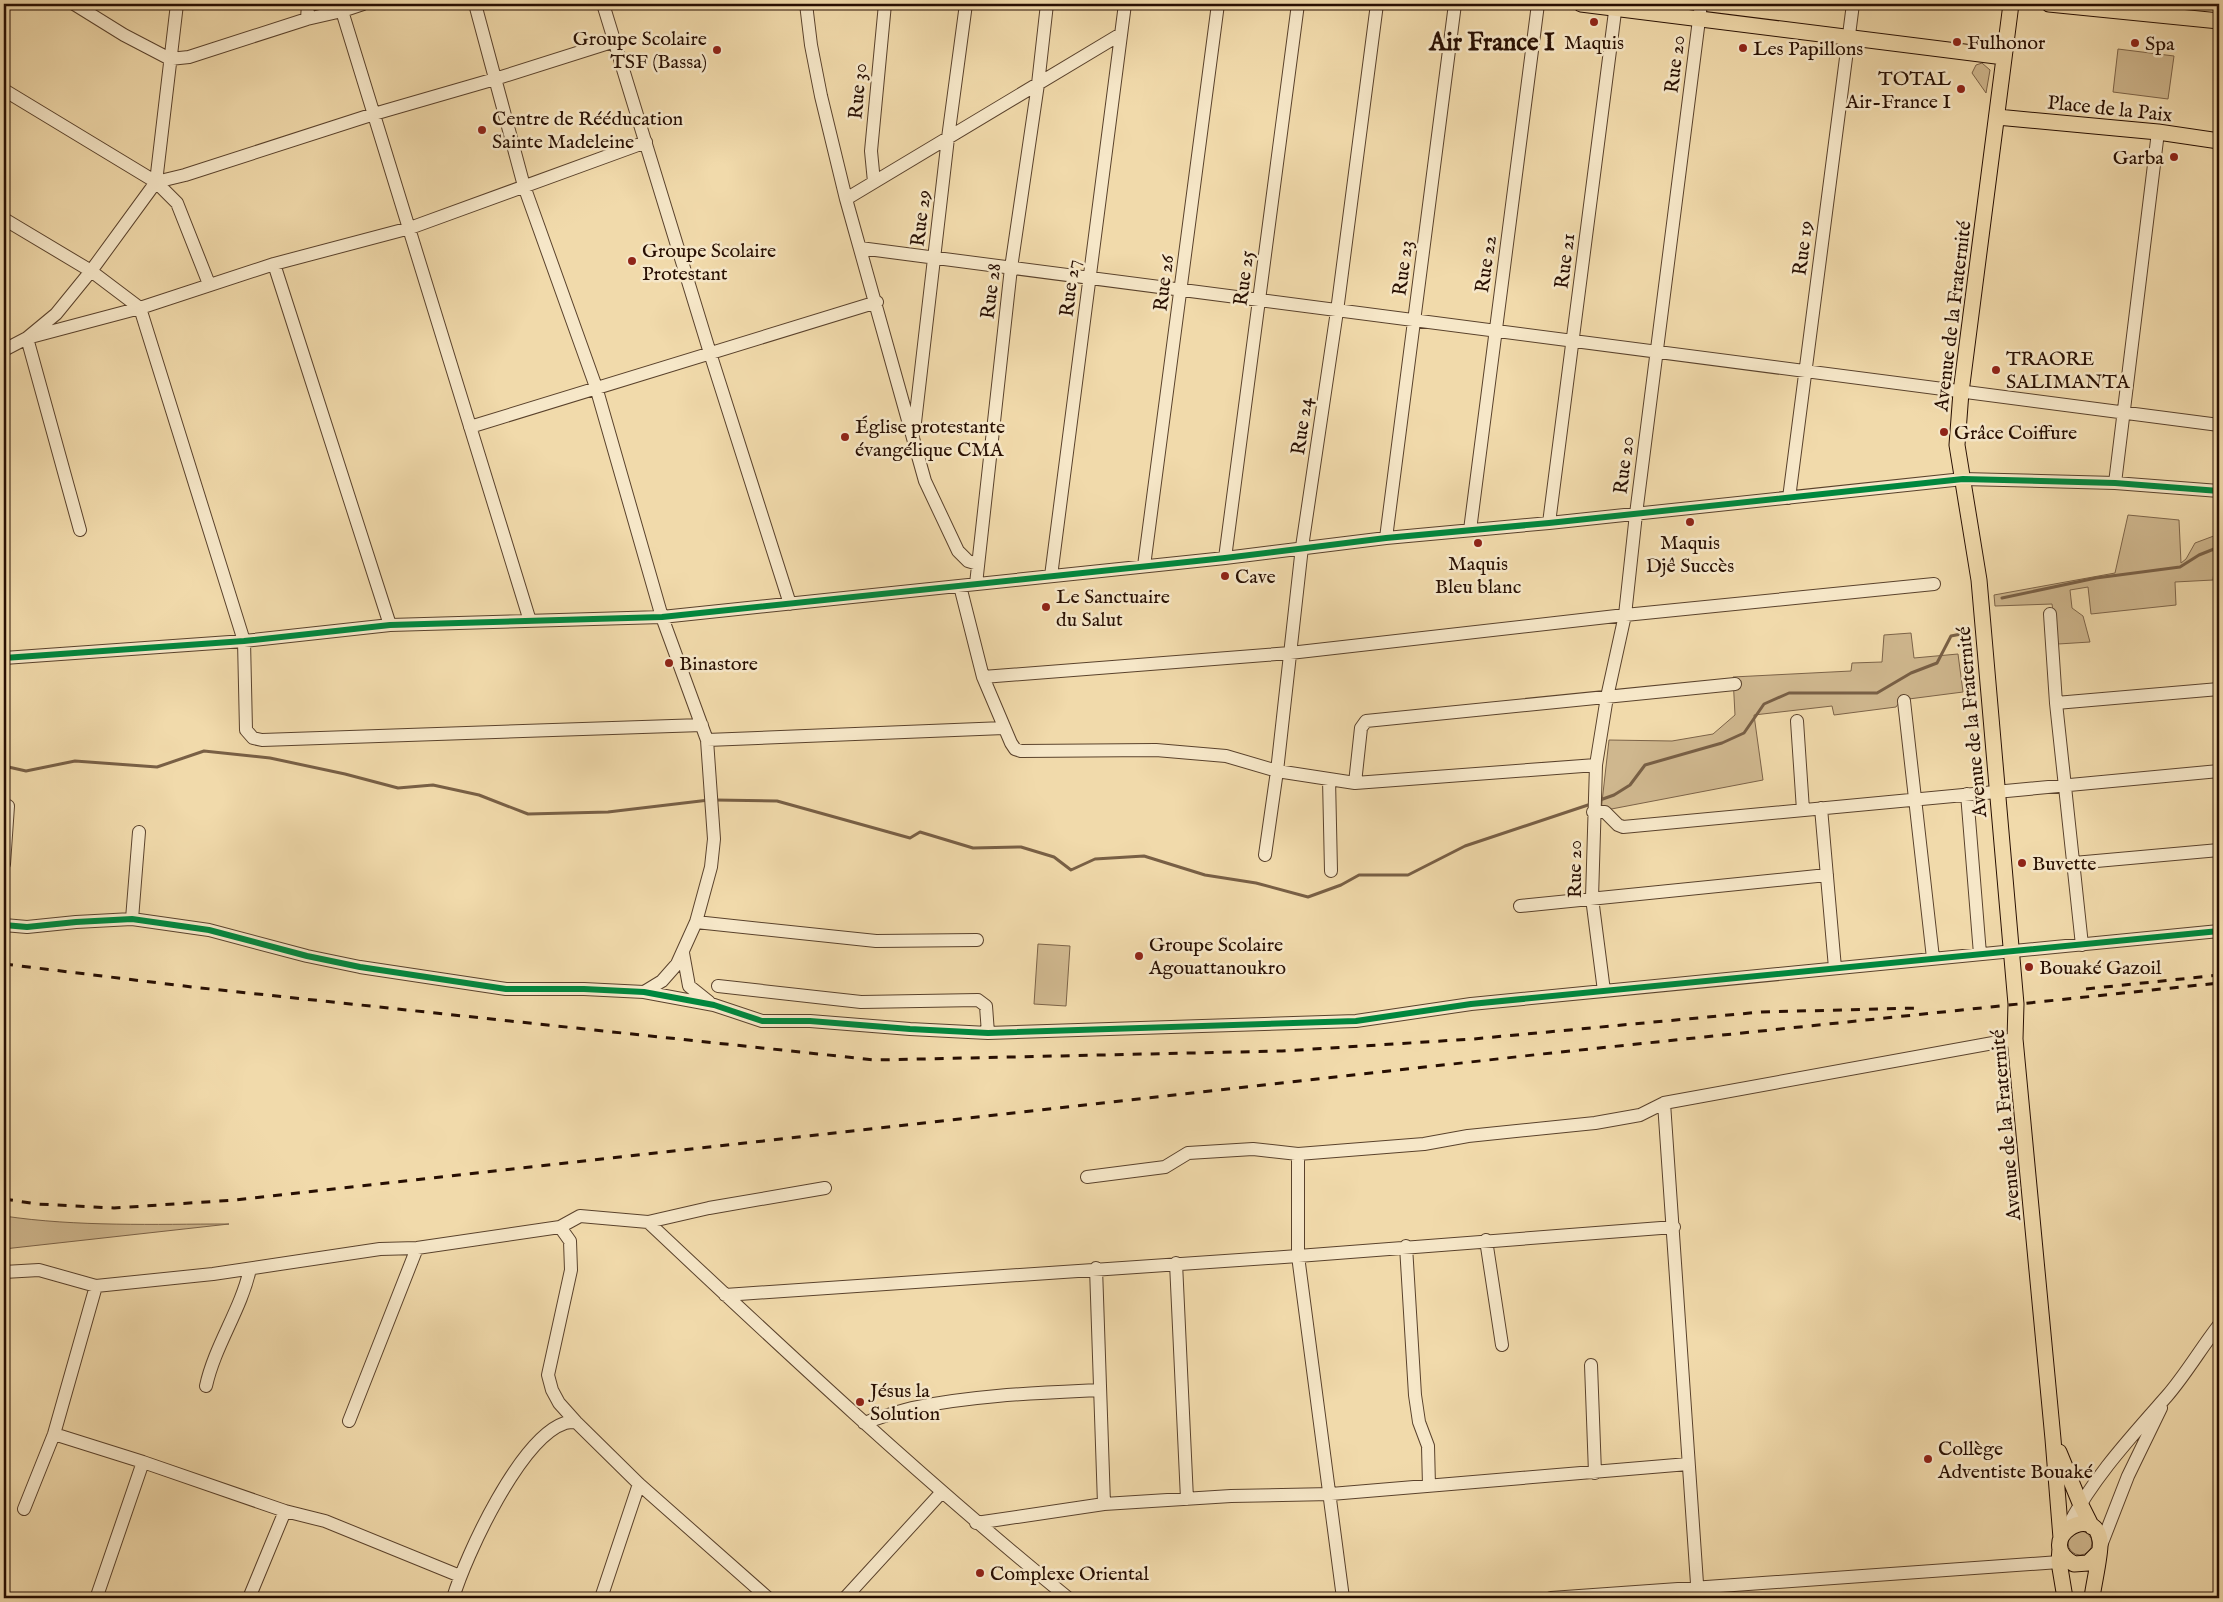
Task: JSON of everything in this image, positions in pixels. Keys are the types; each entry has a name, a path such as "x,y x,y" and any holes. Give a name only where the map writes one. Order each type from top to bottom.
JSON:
{"main road":[{"path":"1582,4 1700,11 1848,37 2004,57"},
{"name":"Avenue de la Fraternité","path":"2011,4 1961,392 1957,445 1979,580 2016,1004 2015,1039 2053,1439 2065,1598"},
{"path":"2049,4 2170,9 2219,21"},
{"name":"Place de la Paix","path":"1997,117 2158,132 2219,140"},
{"name":"Avenue de la Fraternité","path":"2053,1439 2092,1527"},
{"path":"2092,1598 2099,1551 2099,1537 2092,1527 2076,1524 2062,1544 2068,1560 2081,1564 2088,1563 2099,1551"}],"street":[{"path":"74,4 124,35 170,59 189,57 307,19 363,4"},
{"path":"4,350 27,338 56,314 91,271 156,182 177,4"},
{"path":"307,19 308,4"},
{"path":"475,4 524,186 596,387 662,617 707,740 714,839 711,867 696,922 677,964 662,981 644,992"},
{"path":"603,4 710,353 790,604"},
{"path":"806,4 811,45 821,96 846,199 877,302 925,481 958,551 968,561 978,564"},
{"name":"Rue 30","path":"874,182 871,151 885,4"},
{"name":"Rue 29","path":"914,438 948,138 966,4"},
{"name":"Rue 28","path":"976,584 1012,268 1038,84 1047,4"},
{"name":"Rue 27","path":"1051,576 1125,4"},
{"name":"Rue 26","path":"1144,566 1218,4"},
{"name":"Rue 25","path":"1225,558 1298,4"},
{"name":"Rue 24","path":"1265,855 1277,772 1302,547 1337,311 1377,4"},
{"name":"Rue 23","path":"1386,538 1455,4"},
{"name":"Rue 22","path":"1470,530 1538,4"},
{"name":"Rue 19","path":"1789,498 1852,4"},
{"name":"Rue 21","path":"1549,523 1616,6"},
{"path":"342,11 530,621"},
{"name":"Rue 20","path":"1604,991 1592,898 1593,812 1596,765 1607,697 1625,615 1656,352 1700,11"},
{"path":"846,199 1121,34"},
{"path":"156,182 185,176 374,114 495,79 615,41"},
{"path":"4,90 156,182 177,203 209,284"},
{"path":"2115,482 2158,132"},
{"path":"27,338 140,308 274,264 410,228 646,142"},
{"path":"4,219 91,271 140,308 244,641 246,730 252,738 258,740 702,725"},
{"path":"860,248 2219,425"},
{"path":"274,264 390,625"},
{"path":"470,427 877,302"},
{"path":"27,338 80,530"},
{"path":"4,658 244,641 390,625 662,617 1225,558 1386,538 1549,523 1963,479 2115,482 2219,491"},
{"path":"982,677 1290,653 1625,615 1934,584"},
{"path":"960,586 982,677 1015,749 1021,751 1156,750 1226,756 1277,772 1356,783 1596,765"},
{"path":"2050,614 2056,703 2082,945"},
{"path":"1356,783 1361,728 1366,721 1735,684"},
{"path":"2056,703 2219,689"},
{"path":"1904,701 1933,958"},
{"path":"1797,721 1803,810"},
{"path":"707,740 1004,728"},
{"path":"1593,812 1605,812 1618,826 1623,827 2219,771"},
{"path":"1329,779 1331,871"},
{"path":"1966,794 1980,954"},
{"path":"4,864 8,806"},
{"path":"1821,808 1836,968"},
{"path":"132,919 139,832"},
{"path":"2074,863 2219,850"},
{"path":"1520,906 1827,875"},
{"path":"4,925 27,927 132,919 209,930 307,956 360,967 496,987 644,992 714,1005 762,1021 810,1021 988,1033 1356,1021 1471,1004 2219,931"},
{"path":"696,922 876,941 977,940"},
{"path":"683,950 689,986 714,1005"},
{"path":"718,986 861,1002 978,1000 986,1006 988,1033"},
{"path":"1087,1177 1165,1167 1188,1153 1253,1149 1298,1154 1414,1145 1546,1126 1594,1123 1640,1115 1664,1103 2015,1039"},
{"path":"1664,1103 1674,1227 1697,1593"},
{"path":"1298,1154 1298,1256 1331,1494 1343,1598"},
{"path":"4,1272 39,1270 96,1286 250,1269 380,1249 417,1248 560,1227 580,1216 648,1222 709,1208 825,1188"},
{"path":"648,1222 941,1493 1068,1598"},
{"path":"560,1227 570,1241 571,1270 548,1375 552,1390 559,1403 640,1484 768,1598"},
{"path":"725,1294 1298,1256 1406,1246 1674,1227"},
{"path":"1486,1240 1502,1346"},
{"path":"1406,1246 1415,1395 1419,1422 1428,1446 1429,1486"},
{"path":"350,1421 417,1248"},
{"path":"1176,1263 1187,1499"},
{"path":"1096,1268 1104,1504"},
{"path":"206,1386 228,1327 246,1290 250,1269"},
{"path":"24,1509 54,1434 96,1286"},
{"path":"1551,1598 1697,1593 2062,1544 2080,1503 2144,1421 2168,1394 2219,1325"},
{"path":"1591,1365 1595,1472"},
{"path":"864,1423 910,1409 960,1399 1028,1393 1100,1390"},
{"path":"2099,1551 2128,1476 2168,1394"},
{"path":"453,1598 460,1576 512,1474 534,1446 550,1433 565,1422 576,1422"},
{"path":"54,1434 143,1462 284,1511 325,1521 460,1576"},
{"path":"99,1598 98,1593 143,1462"},
{"path":"976,1523 1104,1504 1231,1496 1331,1494 1688,1464"},
{"path":"601,1598 640,1484"},
{"path":"845,1598 941,1493"},
{"path":"249,1598 284,1511"}],"shaded area":[{"path":"2118,49 2174,56 2168,99 2113,92"},
{"path":"1982,63 1990,70 1986,93 1972,73 1976,65"},
{"path":"2128,515 2179,520 2181,563 2186,559 2195,543 2219,534 2219,552 2216,553 2213,580 2175,582 2176,605 2091,614 2088,587 2070,590 2072,608 2083,616 2090,642 2058,644 2052,604 1995,606 1994,595 2115,573"},
{"path":"1911,633 1914,658 1958,654 1963,692 1901,700 1896,707 1834,715 1832,706 1754,715 1763,780 1601,811 1609,740 1672,741 1713,734 1735,715 1733,677 1851,671 1852,663 1882,662 1884,635"},
{"path":"1038,944 1070,946 1066,1006 1034,1004"},
{"path":"4,1216 32,1220 88,1223 229,1224 4,1249"},
{"path":"2075,1531 2085,1531 2092,1538 2092,1548 2085,1555 2075,1555 2068,1548 2068,1538"}],"waterway":[{"path":"2002,598 2096,578 2180,567 2199,555 2219,547"},
{"path":"1600,800 1614,795 1630,785 1645,765 1722,743 1744,733 1764,704 1789,693 1877,693 1911,673 1937,663 1951,636 1961,634"},
{"path":"4,766 26,771 75,761 157,767 204,751 270,758 345,774 398,788 433,785 479,795 528,814 608,812 709,800"},
{"path":"715,800 777,801 910,838 920,832 973,848 1021,847 1054,857 1071,870 1095,859 1144,856 1205,875 1256,883 1308,897 1341,885 1359,875 1408,875 1465,846 1588,805"}],"railway":[{"path":"4,964 192,987 875,1060 1282,1051 1473,1039 1761,1012 1919,1008"},
{"path":"2086,989 2219,975"},
{"path":"4,1199 37,1204 114,1208 235,1200 1542,1054 2219,983"}],"cycle path":[{"path":"4,658 244,641 390,625 662,617 1225,558 1386,538 1549,523 1963,479 2115,483 2219,491"},
{"path":"4,925 27,927 132,919 209,930 307,956 360,967 506,989 584,989 644,992 714,1005 762,1021 810,1021 988,1033 1356,1021 1471,1004 2219,931"}],"place":[{"name":"Maquis","path":"1594,22"},
{"name":"Fulhonor","path":"1957,42"},
{"name":"Spa","path":"2135,43"},
{"name":"Les Papillons","path":"1743,48"},
{"name":"Groupe Scolaire TSF (Bassa)","path":"717,50"},
{"name":"TOTAL Air-France I","path":"1961,89"},
{"name":"Centre de Rééducation Sainte Madeleine","path":"482,130"},
{"name":"Garba","path":"2174,157"},
{"name":"Groupe Scolaire Protestant","path":"632,261"},
{"name":"TRAORE SALIMANTA","path":"1996,370"},
{"name":"Grâce Coiffure","path":"1944,432"},
{"name":"Église protestante évangélique CMA","path":"845,437"},
{"name":"Maquis Djê Succès","path":"1690,522"},
{"name":"Maquis Bleu blanc","path":"1478,543"},
{"name":"Cave","path":"1225,576"},
{"name":"Le Sanctuaire du Salut","path":"1046,607"},
{"name":"Binastore","path":"669,663"},
{"name":"Buvette","path":"2022,863"},
{"name":"Groupe Scolaire Agouattanoukro","path":"1139,956"},
{"name":"Bouaké Gazoil","path":"2029,967"},
{"name":"Jésus la Solution","path":"860,1402"},
{"name":"Collège Adventiste Bouaké","path":"1928,1459"},
{"name":"Complexe Oriental","path":"980,1573"}],"district":[{"name":"Air France I","path":"1492,41"}]}
